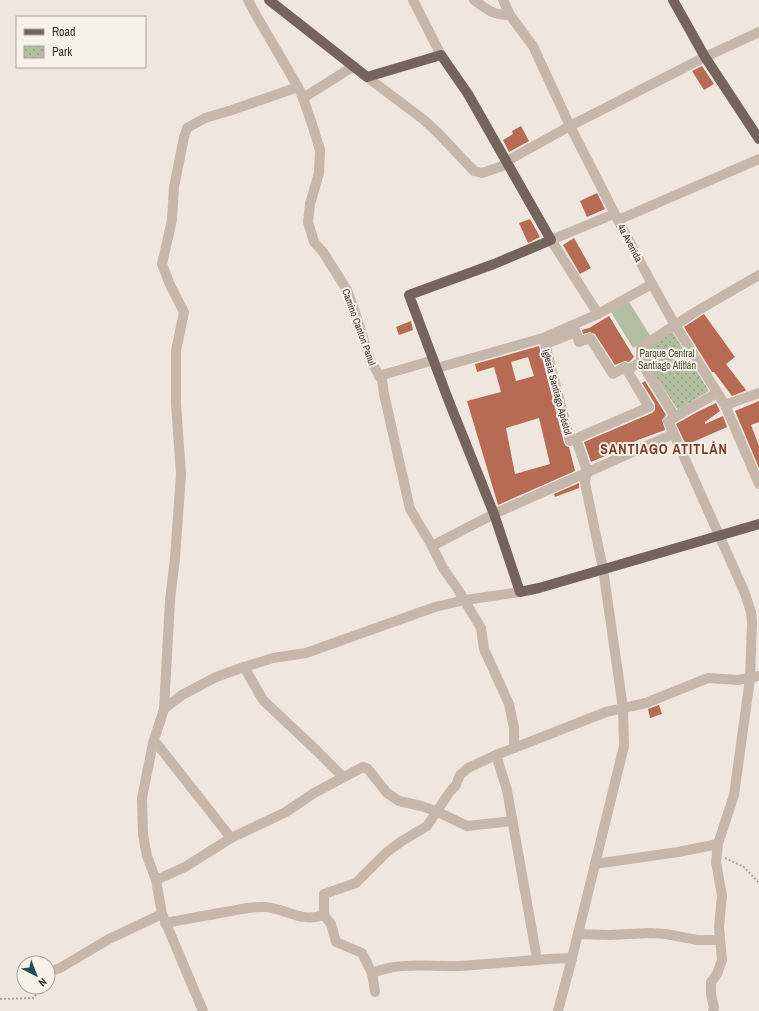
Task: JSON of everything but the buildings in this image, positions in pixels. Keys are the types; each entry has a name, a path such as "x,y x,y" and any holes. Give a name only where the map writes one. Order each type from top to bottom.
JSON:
{"main road":[{"path":"269,0 367,77 441,55 468,94 551,240 494,264 409,295 494,514 520,592 539,588 759,524"},
{"path":"673,0 705,57 759,139"}],"street":[{"name":"Camino Canton Panul","path":"248,0 303,98 320,150 319,172 310,204 308,222 314,242 323,252 347,290 370,360 382,380 410,509 443,568 465,600 481,628 484,649 510,704 514,728 514,748"},
{"path":"413,0 441,55"},
{"path":"474,0 489,11 501,15 510,15"},
{"name":"4a Avenida","path":"503,0 510,15 533,46 570,126 652,284 675,325 725,405 759,484"},
{"path":"367,77 433,128 474,171 482,173 507,162 570,126 705,57 759,32"},
{"path":"303,98 354,66"},
{"path":"204,1011 163,919 156,880 146,856 143,835 142,798 153,743 164,709 170,600 176,558 181,474 176,404 176,350 184,312 170,285 162,264 172,220 174,187 187,128 205,118 298,87"},
{"path":"598,314 551,240 616,217 759,159"},
{"path":"675,417 641,362 641,347 697,311 759,275"},
{"path":"379,376 543,338 598,314 652,284"},
{"name":"Iglesia Santiago Apóstol","path":"576,332 579,342 590,338 613,374 625,367 627,370 649,408 570,441 545,344 576,332"},
{"path":"627,370 641,362"},
{"path":"713,1011 714,1008 711,994 711,982 717,974 722,960 719,927 722,896 716,862 718,844 734,795 754,678 752,622 751,612 744,591 668,421 717,393"},
{"path":"725,405 759,393"},
{"path":"432,546 494,514 586,471 673,434"},
{"path":"558,1011 624,746 623,708 603,569 585,483 586,471 576,439"},
{"path":"164,709 182,695 216,677 244,667 273,658 306,653 435,607 465,600 520,592"},
{"path":"244,667 263,700 318,751 343,778"},
{"path":"375,992 372,973 362,954 336,942 331,924 324,915 324,894 356,883 396,845 427,826 456,785 460,775 468,768 496,755 606,712 646,703 708,678 738,680 754,678"},
{"path":"153,743 157,744 168,760 194,790 231,838"},
{"path":"496,755 507,790 537,959"},
{"path":"156,880 185,867 231,838 286,812 295,807 304,799 363,767 368,769 387,793 399,801 420,806 467,826 512,821"},
{"path":"595,864 678,852 718,844"},
{"path":"56,969 110,939 163,919 264,907 280,910 297,916 314,918 324,915"},
{"path":"578,934 609,935 651,933 666,934 697,940 720,940"},
{"path":"372,973 390,967 444,967 499,964 537,959 572,958"}],"path":[{"path":"717,855 744,867 759,883"},
{"path":"0,1000 34,998 36,995"}],"green space":[{"path":"629,302 651,337 633,348 611,312"},
{"name":"Parque Central Santiago Atitlán","path":"672,331 709,391 678,410 643,358 645,348"}],"district":[{"name":"SANTIAGO ATITLÁN","path":"664,449"}]}
